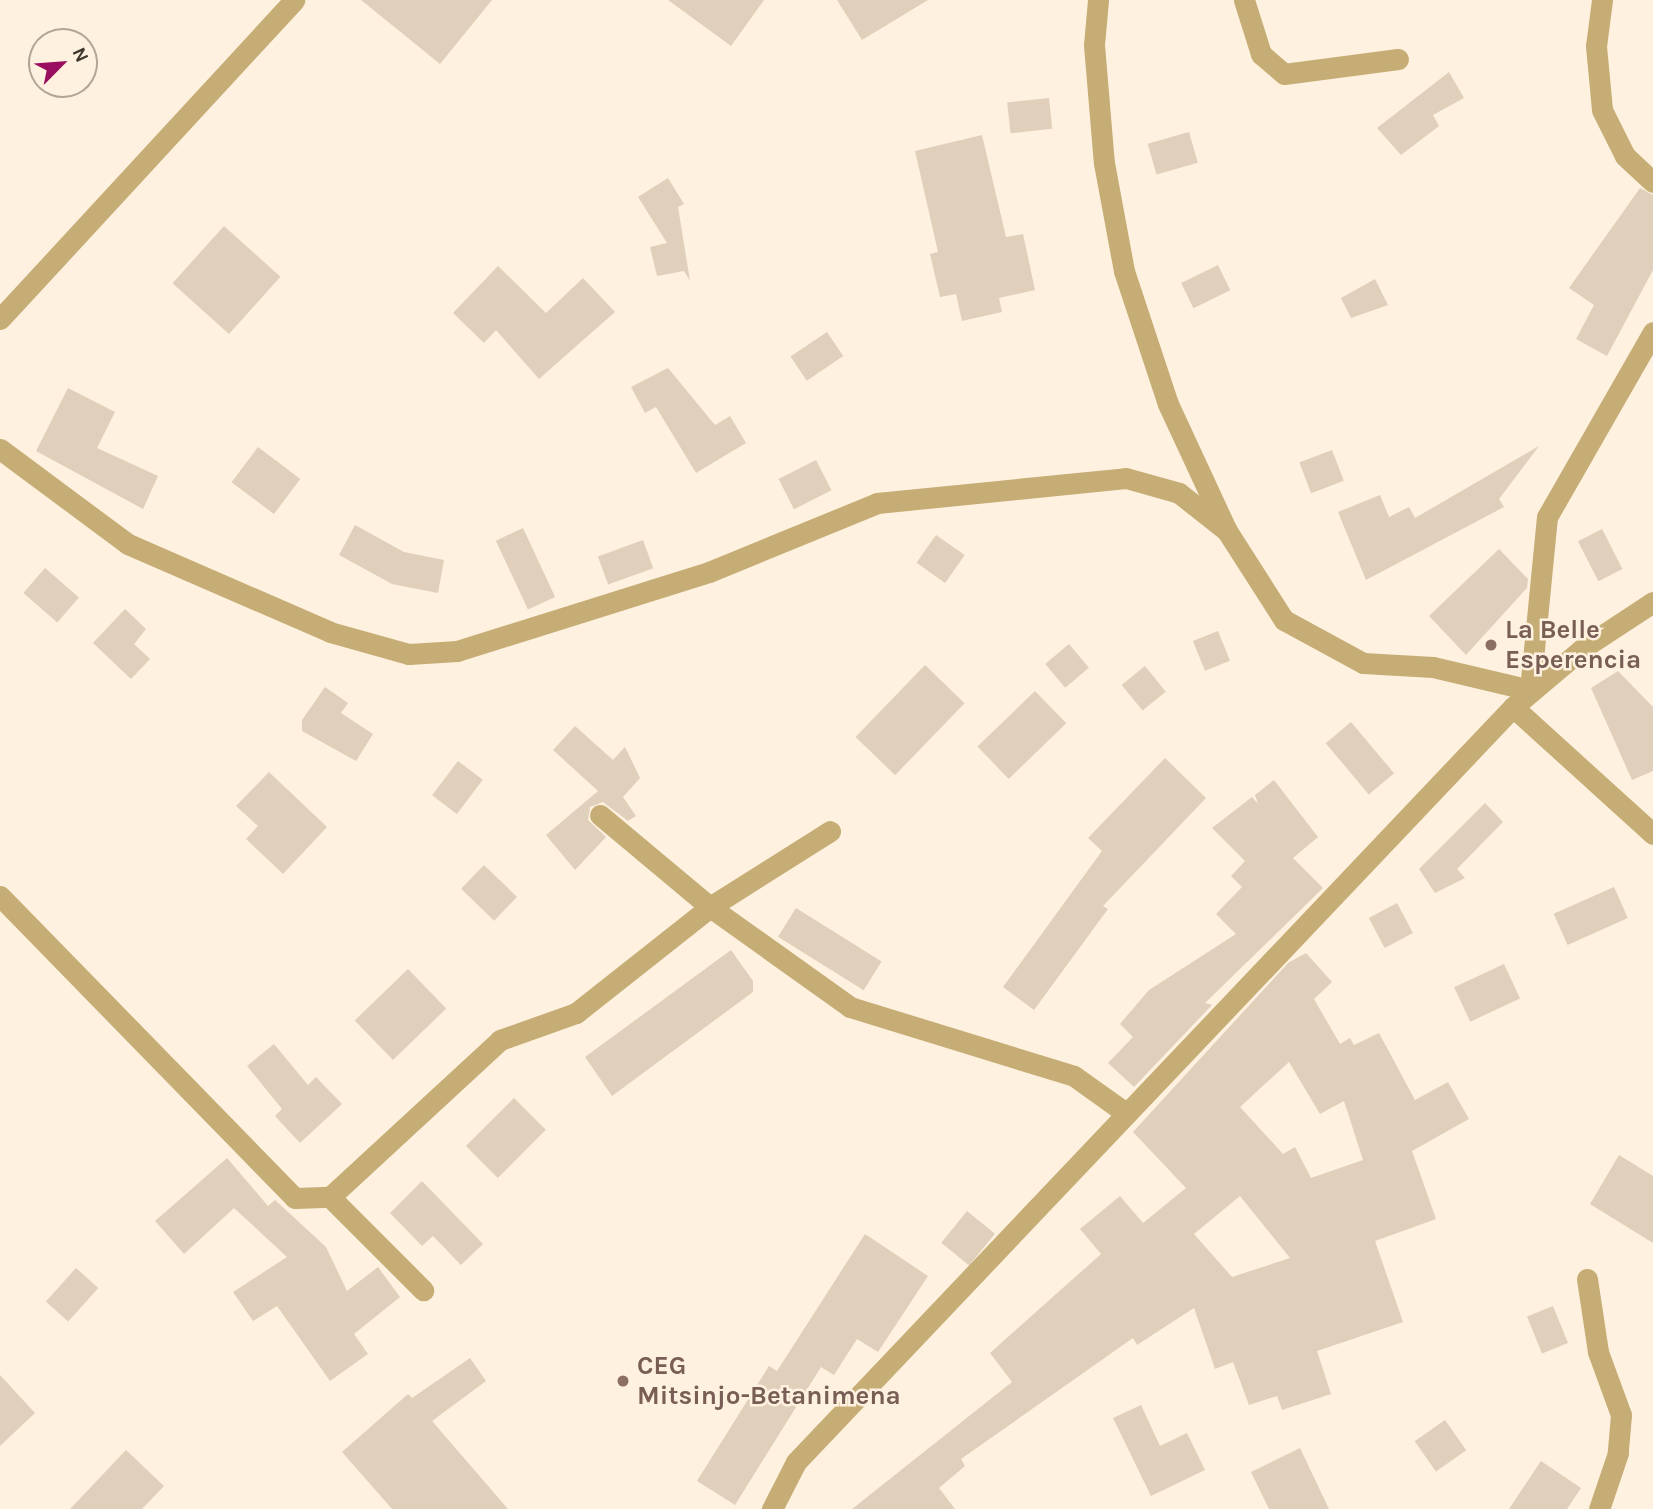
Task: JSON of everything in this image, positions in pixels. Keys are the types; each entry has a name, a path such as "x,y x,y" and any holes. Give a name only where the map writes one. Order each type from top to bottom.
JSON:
{"street":[{"path":"0,319 295,0"},
{"path":"1098,0 1094,45 1104,163 1124,271 1168,404 1227,531 1284,620 1363,663 1433,667 1531,690"},
{"path":"1244,0 1261,54 1284,74 1398,59"},
{"path":"1602,0 1596,46 1602,110 1625,156 1653,183"},
{"path":"1531,690 1547,517 1653,331"},
{"path":"0,449 128,544 330,632 409,654 457,651 709,572 877,503 1126,478 1179,493 1227,531"},
{"path":"772,1509 796,1462 1123,1111 1513,708 1531,690 1653,602"},
{"path":"1513,708 1653,834"},
{"path":"600,814 710,907 850,1007 1074,1076 1123,1111"},
{"path":"0,896 295,1198 330,1197 500,1040 576,1013 710,907 830,831"},
{"path":"330,1197 423,1290"},
{"path":"1587,1279 1598,1352 1621,1415 1618,1453 1599,1509"}],"building":[{"path":"361,0 492,0 440,64"},
{"path":"668,0 764,0 731,46"},
{"path":"837,0 928,0 862,40"},
{"path":"1449,72 1464,98 1433,115 1439,126 1401,155 1377,128"},
{"path":"1049,98 1052,129 1010,133 1007,102"},
{"path":"1189,132 1198,163 1156,175 1148,144"},
{"path":"982,135 1006,237 1023,234 1035,290 999,298 1002,312 962,321 956,294 940,297 930,254 938,252 915,151"},
{"path":"668,178 684,204 678,207 690,281 684,271 657,276 650,247 667,243 638,197"},
{"path":"1640,188 1653,195 1653,270 1607,356 1576,339 1594,305 1569,288"},
{"path":"224,226 280,277 229,334 172,283"},
{"path":"1218,265 1230,290 1193,308 1181,283"},
{"path":"498,266 546,313 583,278 615,312 539,379 496,330 484,343 453,313"},
{"path":"1375,279 1388,305 1351,318 1341,298"},
{"path":"827,332 843,356 807,381 791,357"},
{"path":"668,368 715,425 730,416 746,443 696,473 656,407 645,413 631,387"},
{"path":"68,388 115,412 97,448 158,476 143,509 36,451"},
{"path":"1539,446 1499,499 1504,507 1366,580 1338,512 1380,495 1389,517 1409,507 1415,518"},
{"path":"258,447 300,479 274,514 232,482"},
{"path":"1332,450 1344,481 1311,493 1299,463"},
{"path":"816,460 831,490 794,509 779,479"},
{"path":"355,525 404,552 444,560 438,593 392,584 339,555"},
{"path":"523,528 555,597 528,610 496,541"},
{"path":"1602,529 1622,569 1598,581 1578,541"},
{"path":"936,535 965,555 945,583 916,563"},
{"path":"643,540 653,568 608,585 598,556"},
{"path":"1499,549 1528,579 1527,588 1466,655 1429,616"},
{"path":"45,568 79,598 57,622 23,593"},
{"path":"125,609 146,629 134,644 150,659 131,679 93,643"},
{"path":"1218,631 1230,661 1205,671 1193,641"},
{"path":"1069,644 1089,668 1065,688 1045,664"},
{"path":"925,665 965,703 895,775 856,737"},
{"path":"1145,666 1166,692 1142,711 1122,685"},
{"path":"1618,671 1653,707 1653,771 1632,780 1591,688"},
{"path":"325,687 348,703 341,713 373,734 356,761 302,731 302,720"},
{"path":"1035,691 1066,723 1009,779 977,747"},
{"path":"1351,722 1394,773 1369,795 1326,743"},
{"path":"575,726 613,760 625,747 640,778 623,797 636,816 628,821 603,802 590,807 588,820 606,837 575,870 546,835 598,791 553,750"},
{"path":"1165,758 1206,798 1103,906 1108,909 1034,1010 1003,987 1102,851 1088,838"},
{"path":"458,761 483,780 457,814 432,795"},
{"path":"269,772 327,827 283,874 246,839 258,826 236,806"},
{"path":"1274,780 1318,837 1293,858 1323,888 1205,1003 1212,1005 1134,1087 1108,1063 1133,1037 1120,1024 1149,990 1236,934 1216,914 1242,887 1231,876 1245,861 1212,828 1252,797 1258,804 1255,795"},
{"path":"1485,803 1503,822 1457,869 1465,878 1435,893 1419,869"},
{"path":"484,865 517,897 494,921 461,889"},
{"path":"1614,887 1628,918 1568,945 1554,914"},
{"path":"1397,903 1413,933 1385,948 1369,918"},
{"path":"796,908 882,962 864,990 778,937"},
{"path":"731,950 753,981 753,992 612,1096 585,1057"},
{"path":"1306,953 1332,982 1314,999 1340,1044 1350,1038 1354,1045 1379,1033 1415,1100 1448,1082 1469,1119 1412,1151 1436,1219 1375,1241 1403,1322 1317,1351 1331,1394 1282,1410 1277,1396 1249,1405 1233,1362 1215,1369 1194,1308 1137,1345 1133,1338 961,1459 965,1466 939,1488 955,1509 852,1509 1012,1382 990,1353 1101,1254 1080,1229 1120,1196 1143,1223 1186,1188 1133,1132 1288,963","holes":["1289,1062 1320,1114 1344,1101 1363,1160 1311,1178 1295,1147 1283,1154 1240,1107","1240,1196 1290,1258 1232,1277 1194,1234"]},
{"path":"1504,964 1520,998 1470,1022 1454,987"},
{"path":"408,969 446,1009 393,1060 355,1020"},
{"path":"274,1044 308,1085 316,1077 342,1104 300,1143 275,1116 282,1109 247,1066"},
{"path":"514,1098 546,1130 498,1178 466,1146"},
{"path":"1619,1155 1653,1176 1653,1243 1590,1204"},
{"path":"227,1158 268,1206 275,1200 326,1247 347,1291 378,1267 400,1297 354,1334 368,1354 330,1381 277,1306 253,1321 233,1292 287,1257 234,1208 184,1254 155,1221"},
{"path":"422,1181 483,1244 461,1265 433,1236 422,1246 390,1213"},
{"path":"967,1211 995,1234 969,1266 941,1243"},
{"path":"865,1234 928,1276 878,1352 857,1339 834,1375 821,1367 735,1505 697,1481 769,1366 777,1371"},
{"path":"76,1268 98,1288 68,1322 46,1301"},
{"path":"1553,1306 1568,1343 1542,1354 1527,1316"},
{"path":"470,1358 486,1381 432,1421 508,1509 392,1509 342,1452 408,1394 412,1398"},
{"path":"0,1375 35,1413 0,1446"},
{"path":"1141,1405 1160,1446 1187,1433 1205,1470 1151,1496 1113,1418"},
{"path":"1445,1420 1466,1450 1436,1472 1415,1441"},
{"path":"1300,1448 1329,1509 1269,1509 1251,1472"},
{"path":"126,1450 164,1486 142,1509 70,1509"},
{"path":"1541,1461 1581,1488 1567,1509 1509,1509"}],"place":[{"name":"La Belle Esperencia","path":"1491,645"},
{"name":"CEG Mitsinjo-Betanimena","path":"623,1381"}]}
